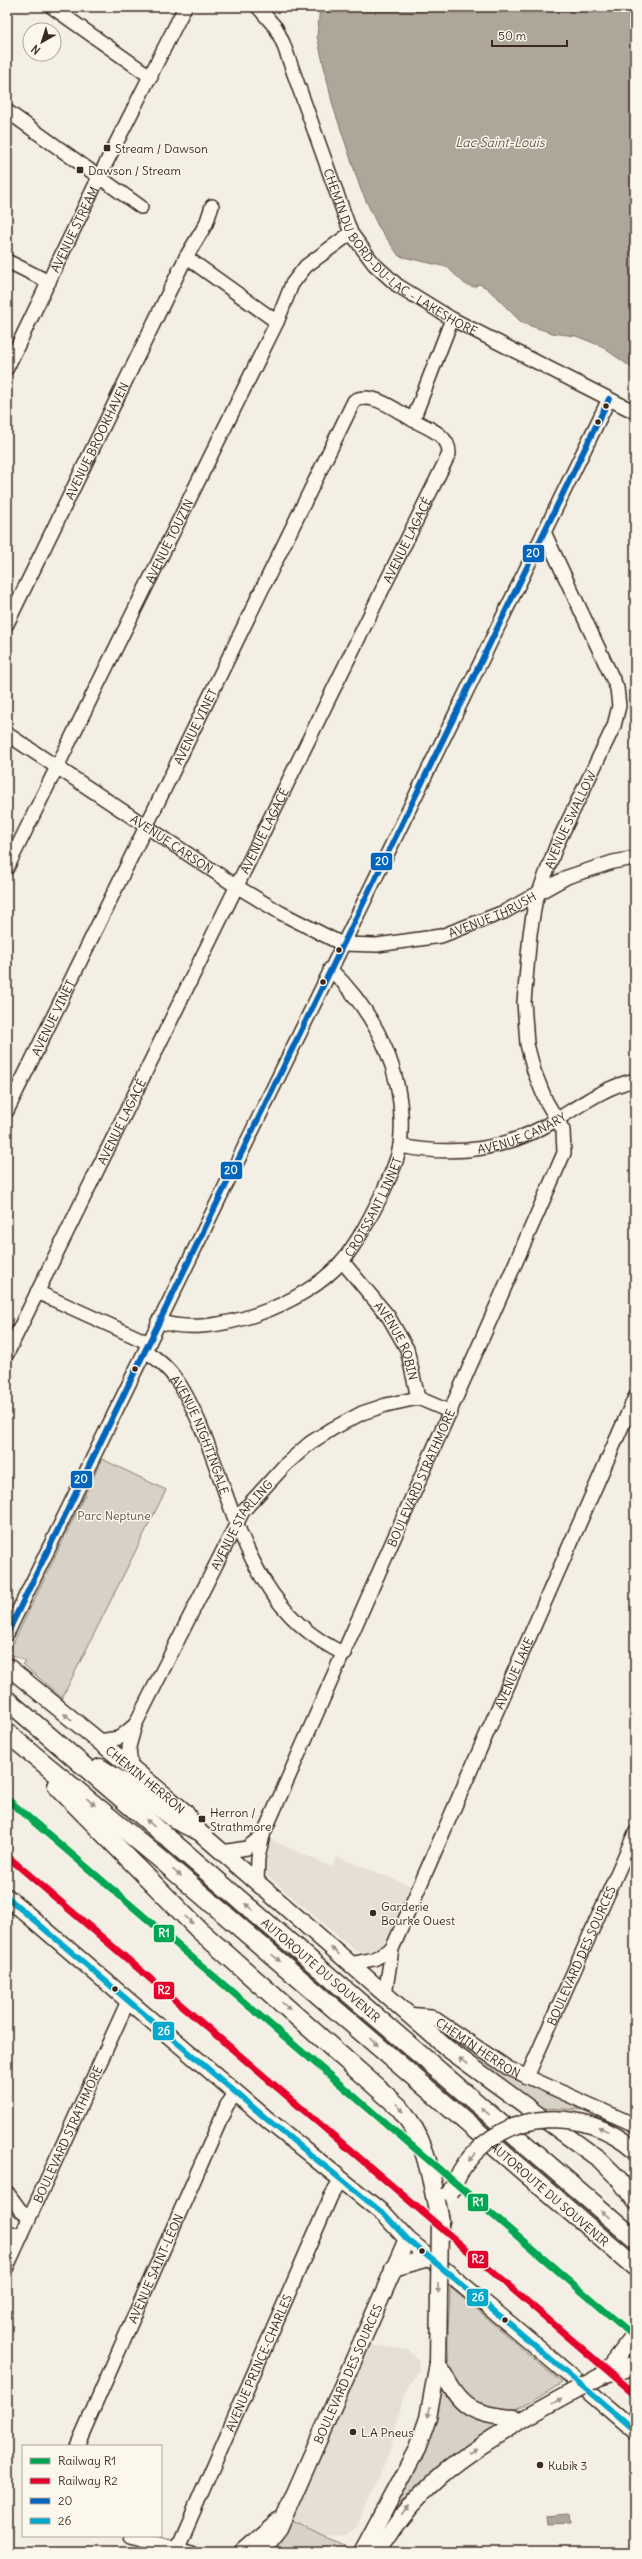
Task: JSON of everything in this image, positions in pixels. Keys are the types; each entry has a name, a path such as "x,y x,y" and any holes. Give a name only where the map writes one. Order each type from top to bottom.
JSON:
{"highway":[{"name":"AUTOROUTE DU SOUVENIR","path":"7,1700 635,2239"},
{"name":"AUTOROUTE DU SOUVENIR","path":"7,1734 165,1863 635,2267"},
{"path":"7,1734 188,1920 399,2106 417,2133 431,2170 440,2221"},
{"path":"46,1734 141,1794 178,1822 197,1830"},
{"path":"603,2375 635,2365"}],"main road":[{"name":"CHEMIN HERRON","path":"7,1666 185,1812 197,1830 406,2014 472,2068 585,2150 614,2174 635,2201"},
{"path":"7,1897 236,2093 389,2219 407,2240 512,2326 635,2431"},
{"path":"362,2552 403,2480 417,2449 428,2418 438,2363 440,2221 455,2182 469,2159 493,2137 524,2123 548,2118 584,2122 609,2132 635,2150"},
{"name":"BOULEVARD DES SOURCES","path":"261,2552 274,2537 288,2509 393,2268 407,2240"},
{"path":"393,2268 429,2258"},
{"path":"382,2549 404,2511 431,2483 502,2424 523,2419 603,2375 635,2334"},
{"path":"438,2363 452,2390 465,2405 502,2424"},
{"path":"242,2552 273,2525 288,2509"}],"street":[{"path":"52,7 150,76"},
{"name":"AVENUE STREAM","path":"7,368 100,176 185,7"},
{"name":"CHEMIN DU BORD-DU-LAC - LAKESHORE","path":"258,7 276,28 284,43 351,233 374,264 397,285 452,318 635,412"},
{"path":"7,111 100,176 141,207"},
{"name":"AVENUE BROOKHAVEN","path":"7,624 186,257 206,224 212,206"},
{"name":"AVENUE TOUZIN","path":"7,868 276,322 292,284 306,266 351,233"},
{"path":"186,257 276,322"},
{"path":"7,262 49,282"},
{"path":"413,420 452,318"},
{"name":"AVENUE VINET","path":"7,1111 148,826 354,401 361,396 370,397 413,420"},
{"path":"7,1634 147,1347 158,1321 609,399"},
{"name":"AVENUE LAGACÉ","path":"7,1354 449,454 449,446 446,439 413,420"},
{"name":"AVENUE SWALLOW","path":"544,532 616,688 619,706 614,726 557,844 538,894 530,934 524,1021 528,1053 534,1072 556,1120"},
{"name":"AVENUE CARSON","path":"7,734 148,826 236,886 281,913 342,944"},
{"name":"AVENUE THRUSH","path":"342,944 377,945 440,936 504,912 578,873 613,862 635,858"},
{"name":"CROISSANT LINNET","path":"158,1321 180,1327 223,1324 258,1314 281,1304 313,1286 342,1261 367,1223 385,1186 400,1146 401,1117 395,1072 375,1023 353,991 330,969"},
{"name":"AVENUE CANARY","path":"400,1146 448,1152 474,1151 525,1136 556,1120 593,1096 635,1080"},
{"name":"BOULEVARD STRATHMORE","path":"257,1882 258,1858 263,1835 563,1159 565,1136 556,1120"},
{"name":"AVENUE ROBIN","path":"342,1261 388,1316 407,1349 418,1398 451,1412"},
{"name":"AVENUE NIGHTINGALE","path":"37,1292 147,1347 173,1374 185,1391 205,1436 236,1523 254,1563 274,1598 308,1632 344,1654"},
{"name":"AVENUE LAKE","path":"385,1995 392,1949 635,1397"},
{"name":"AVENUE STARLING","path":"131,1767 129,1748 135,1726 245,1507 285,1465 310,1443 362,1413 396,1402 418,1398"},
{"name":"AVENUE STARLING","path":"99,1741 119,1738 135,1726"},
{"name":"BOULEVARD DES SOURCES","path":"527,2077 635,1833"},
{"name":"BOULEVARD STRATHMORE","path":"222,1852 247,1848 263,1835"},
{"path":"349,1964 374,1959 392,1949"},
{"name":"BOULEVARD STRATHMORE","path":"7,2267 128,2001"},
{"name":"CHEMIN HERRON","path":"406,2014 431,2016 494,2059 527,2077 635,2125"},
{"name":"AVENUE SAINT-LÉON","path":"77,2445 227,2105 236,2093"},
{"name":"AVENUE PRINCE-CHARLES","path":"178,2547 331,2196 342,2179"},
{"path":"7,2192 20,2210 30,2217"},
{"path":"7,2231 21,2237"},
{"path":"134,2537 178,2547 192,2552"}],"shaded area":[{"path":"271,1840 332,1867 337,1857 411,1886 388,1941 385,1941 378,1951 369,1954 354,1950 268,1876 263,1863"},
{"path":"370,2345 408,2350 418,2358 419,2370 403,2398 389,2453 357,2525 346,2535 326,2537 292,2522"}],"green space":[{"name":"Parc Neptune","path":"102,1459 166,1490 62,1698 23,1664 25,1661 12,1655 10,1650"},
{"path":"432,2021 506,2073 584,2110 542,2108 470,2058 441,2033"},
{"path":"450,2287 562,2383 525,2405 509,2410 487,2408 467,2397 454,2380 450,2370 448,2340"},
{"path":"442,2388 459,2409 466,2414 481,2422 499,2425 499,2427 478,2439 444,2463 402,2506 374,2542 418,2465"},
{"path":"292,2522 350,2548 348,2552 270,2552"}],"water":[{"name":"Lac Saint-Louis","path":"320,7 635,7 635,370 601,346 576,336 552,333 522,323 487,288 479,284 474,287 465,284 447,267 399,256 378,226 361,190 333,106 317,36"},
{"path":"569,2514 570,2523 548,2524 547,2516"}],"rail line":[{"name":"R1","path":"7,1799 635,2337"},
{"name":"R2","path":"7,1856 635,2394"}],"transit line":[{"name":"20","path":"7,1634 231,1170 609,399"},
{"name":"26","path":"7,1897 269,2121 385,2215 407,2239 635,2431"}],"place":[{"name":"Stream / Dawson","path":"107,148"},
{"name":"Dawson / Stream","path":"80,170"},
{"name":"Herron / Strathmore","path":"202,1819"},
{"name":"Garderie Bourke Ouest","path":"373,1913"},
{"name":"L.A Pneus","path":"353,2432"},
{"name":"Kubik 3","path":"540,2465"}]}
